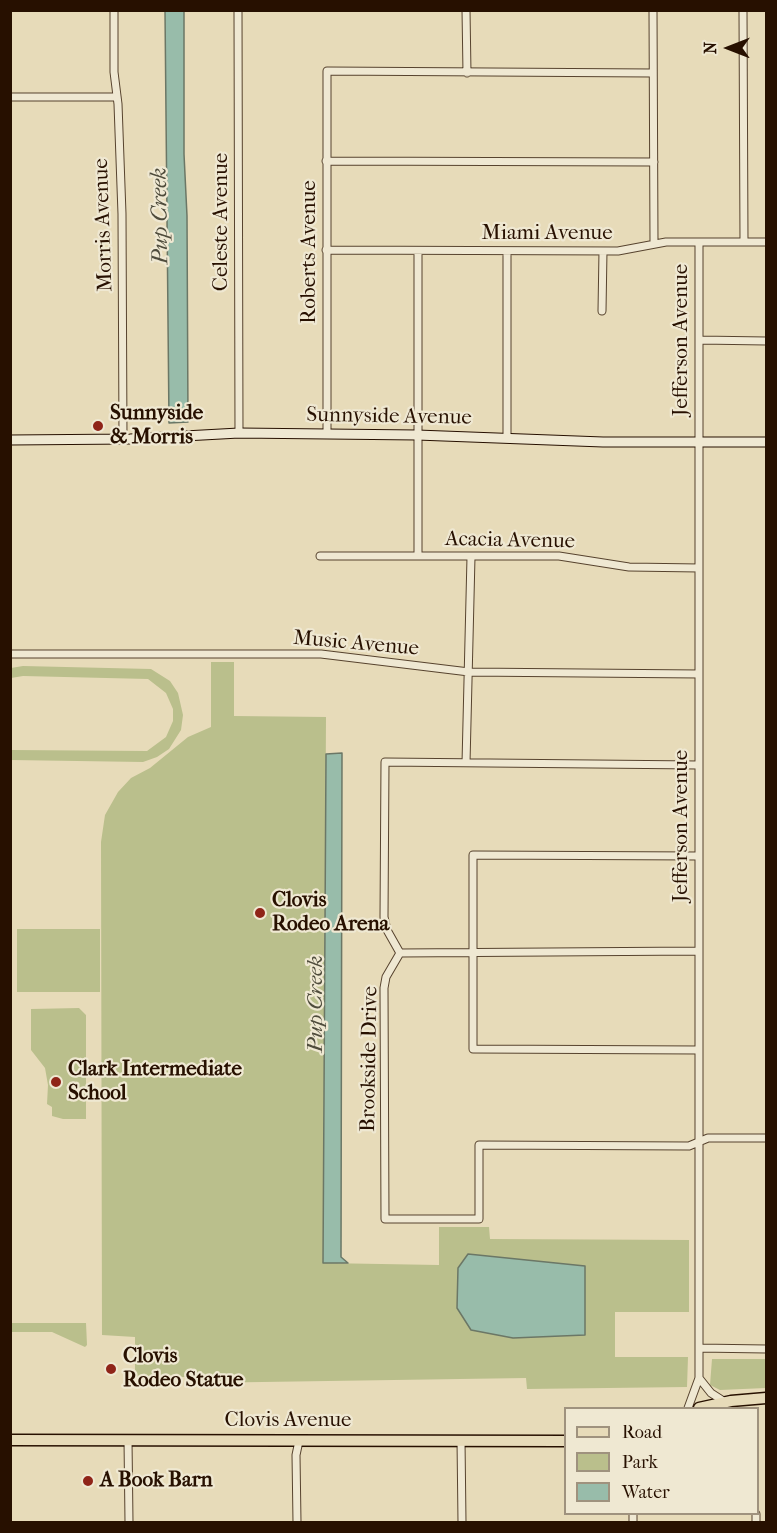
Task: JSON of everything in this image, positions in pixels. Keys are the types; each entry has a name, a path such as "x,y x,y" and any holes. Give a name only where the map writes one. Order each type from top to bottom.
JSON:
{"main road":[{"name":"Sunnyside Avenue","path":"10,440 123,439 239,433 417,435 699,443 766,442"},
{"path":"703,1407 724,1402 760,1402"},
{"name":"Clovis Avenue","path":"10,1440 564,1441"}],"street":[{"name":"Morris Avenue","path":"114,10 114,72 122,214 123,439"},
{"name":"Celeste Avenue","path":"238,10 239,433"},
{"path":"466,10 467,73 652,74"},
{"path":"653,10 654,243"},
{"path":"743,10 744,242"},
{"name":"Roberts Avenue","path":"327,434 327,71 467,73"},
{"path":"10,97 117,97"},
{"path":"326,160 654,162"},
{"name":"Jefferson Avenue","path":"688,1407 699,1378 699,242"},
{"name":"Miami Avenue","path":"326,249 603,251 632,249 654,243 766,242"},
{"path":"418,251 418,556"},
{"path":"507,251 507,438"},
{"path":"602,311 603,251"},
{"path":"700,340 766,341"},
{"name":"Acacia Avenue","path":"320,556 559,556 629,567 699,568"},
{"path":"466,763 471,557"},
{"name":"Music Avenue","path":"10,654 321,654 468,672 699,674"},
{"path":"698,765 385,762 384,917 387,930 400,953 699,951"},
{"path":"698,856 473,855 473,1049 699,1050"},
{"name":"Brookside Drive","path":"400,953 386,977 384,988 386,1220 479,1219 479,1145 689,1146 699,1142"},
{"path":"699,1142 708,1138 766,1138"},
{"path":"699,1348 766,1349"},
{"path":"699,1378 711,1394 724,1402"},
{"path":"128,1440 129,1522"},
{"path":"462,1440 462,1522"},
{"path":"297,1522 296,1455 299,1441"}],"green space":[{"path":"211,662 234,662 234,716 326,717 323,1263 439,1265 439,1227 489,1227 490,1239 689,1240 689,1312 615,1312 615,1357 688,1357 687,1387 527,1389 526,1378 196,1383 196,1377 135,1377 135,1337 102,1335 101,842 105,815 118,792 131,778 150,768 188,737 211,727"},
{"path":"23,666 151,669 170,681 178,693 183,715 181,730 169,749 143,762 11,760 11,750 147,751 166,737 173,721 173,709 166,693 148,679 23,676 11,678 11,668"},
{"path":"17,929 100,929 100,992 17,992"},
{"path":"79,1008 86,1015 86,1119 63,1119 52,1116 52,1107 47,1104 48,1085 45,1068 31,1050 31,1009"},
{"path":"11,1323 86,1323 87,1345 85,1347 52,1332 11,1332"},
{"path":"712,1359 766,1359 766,1388 720,1390 710,1385"}],"water":[{"path":"165,11 184,11 184,154 187,216 188,422 169,423"},
{"path":"342,753 341,1257 348,1263 323,1263 326,754"},
{"path":"468,1254 585,1266 585,1335 513,1338 471,1330 457,1308 458,1268"}],"place":[{"name":"Sunnyside & Morris","path":"98,426"},
{"name":"Clovis Rodeo Arena","path":"260,913"},
{"name":"Clark Intermediate School","path":"56,1082"},
{"name":"Clovis Rodeo Statue","path":"111,1369"},
{"name":"A Book Barn","path":"88,1481"}],"water label":[{"name":"Pup Creek","path":"161,216"},
{"name":"Pup Creek","path":"317,1004"}]}
